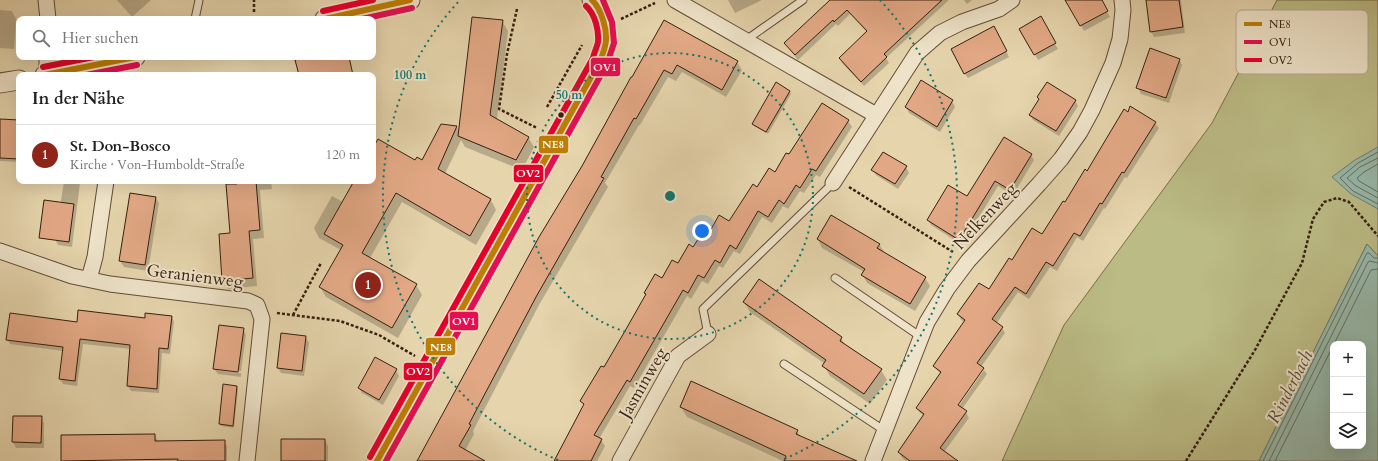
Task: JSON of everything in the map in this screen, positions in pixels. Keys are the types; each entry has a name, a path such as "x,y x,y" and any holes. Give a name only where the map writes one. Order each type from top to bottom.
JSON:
{"street":[{"path":"46,0 48,16"},
{"path":"338,16 410,0"},
{"path":"377,461 600,61 606,44 604,24 598,6 592,0"},
{"path":"675,0 876,115"},
{"path":"834,181 917,53 940,33 962,22 999,10 1012,0"},
{"name":"Nelkenweg","path":"873,461 927,322 947,288 968,261 1061,159 1080,132 1092,110 1113,63 1120,39 1123,10 1122,0"},
{"path":"46,72 47,60"},
{"path":"74,72 111,68 128,60"},
{"path":"0,83 16,80"},
{"path":"89,279 95,257 106,184"},
{"name":"Geranienweg","path":"0,252 72,276 110,284 248,301 257,305 260,311"},
{"path":"247,461 262,319 260,311"},
{"name":"Jasminweg","path":"620,461 678,356 708,334"}],"lane":[{"path":"196,16 199,0"},
{"path":"746,40 803,0"},
{"path":"708,334 703,309 834,181"},
{"path":"835,278 921,337"},
{"path":"784,364 885,431"}],"path":[{"path":"254,0 254,12"},
{"path":"620,19 655,3"},
{"path":"517,9 507,54 499,109 537,128"},
{"path":"547,107 582,45"},
{"path":"834,181 959,255"},
{"path":"1186,461 1255,350 1302,263 1313,220 1324,202 1337,198 1349,202 1378,236"},
{"path":"292,315 321,263"},
{"path":"260,311 340,321 378,335 419,358"}],"green space":[{"path":"1277,0 1378,0 1378,256 1367,244 1259,461 1002,461 1064,325 1212,123 1238,74 1368,74 1368,10 1272,10"}],"water":[{"path":"1378,147 1378,209 1351,194 1332,177 1355,160"},
{"path":"1367,244 1378,256 1378,461 1259,461"}],"building":[{"path":"830,0 942,0 884,54 887,57 861,82 839,58 867,31 847,10 834,22 833,20 795,55 784,43"},
{"path":"1065,0 1102,0 1108,11 1080,26"},
{"path":"1146,0 1179,0 1183,27 1150,32"},
{"path":"1041,16 1056,43 1034,55 1019,29"},
{"path":"472,17 503,20 490,115 529,137 516,160 458,136"},
{"path":"664,20 738,61 722,90 677,65 672,74 664,70 636,119 634,118 601,177 604,178 536,297 469,424 471,425 459,446 485,461 417,461 539,237 582,166"},
{"path":"994,26 1007,51 964,74 951,49"},
{"path":"1150,48 1180,59 1166,98 1136,88"},
{"path":"295,60 350,60 352,72 298,72"},
{"path":"921,80 953,100 937,127 905,107"},
{"path":"776,82 790,91 766,132 752,124"},
{"path":"1047,82 1076,100 1056,131 1029,115 1039,99 1037,97"},
{"path":"822,103 849,120 816,171 812,169 800,188 796,185 784,204 779,200 768,217 758,211 736,249 730,245 720,263 715,260 704,278 698,275 688,293 683,290 630,382 627,380 594,435 602,439 591,461 554,461 584,404 580,401 601,366 604,367 646,294 644,293 655,274 662,278 672,260 678,263 689,244 693,247 704,230 709,233 719,215 729,221 753,184 757,187 769,168 775,172 786,153 789,154"},
{"path":"1130,106 1156,122 1124,173 1122,172 1102,204 1100,203 1080,236 1074,233 1053,266 1046,262 1026,294 1015,287 992,319 1003,327 977,363 984,368 958,405 967,411 940,448 958,461 910,461 898,452 924,414 916,408 941,372 933,366 965,320 957,314 979,283 989,289 1009,258 1012,260 1032,228 1042,234 1063,201 1065,202 1085,169 1087,171 1124,109 1128,112"},
{"path":"0,119 16,120 16,159 0,158"},
{"path":"441,124 457,126 438,169 491,199 470,236 396,193 362,253 417,284 392,328 319,287 343,245 324,234 352,184 376,184 376,143 378,139 415,160 417,157 422,160"},
{"path":"1004,137 1032,154 1010,190 995,181 959,240 927,220 948,185 967,196"},
{"path":"883,152 907,166 895,184 871,170"},
{"path":"226,184 256,184 260,230 249,231 253,278 222,281 219,234 230,233"},
{"path":"130,193 156,197 145,265 119,261"},
{"path":"44,200 74,204 69,242 39,238"},
{"path":"831,215 880,244 877,248 926,277 910,304 861,275 865,269 817,239"},
{"path":"759,279 842,337 840,341 882,369 864,394 822,366 826,360 743,302"},
{"path":"78,310 145,318 145,313 172,316 168,349 159,348 157,389 127,386 130,345 80,339 75,381 59,379 63,347 6,340 10,313 77,322"},
{"path":"219,325 244,328 238,372 213,369"},
{"path":"281,333 306,336 302,371 277,368"},
{"path":"375,357 397,369 379,400 358,388"},
{"path":"691,381 798,430 796,434 857,461 784,461 786,456 680,407"},
{"path":"223,384 237,386 233,426 219,424"},
{"path":"13,416 42,416 41,443 12,442"},
{"path":"155,434 155,441 225,440 225,461 178,461 178,459 61,461 61,435"},
{"path":"281,439 325,439 325,461 281,461"}],"transit line":[{"name":"OV2","path":"323,11 373,0"},
{"name":"NE8","path":"338,16 410,0"},
{"name":"NE8","path":"377,461 600,61 604,52 606,34 601,15 592,0"},
{"name":"OV1","path":"386,461 607,64 614,43 612,22 603,0"},
{"name":"OV2","path":"370,457 593,58 598,42 598,32 592,13 586,6"},
{"name":"OV1","path":"376,16 412,8"},
{"name":"OV2","path":"43,67 79,60"},
{"name":"NE8","path":"60,72 120,60"},
{"name":"OV1","path":"101,72 137,65"}],"place":[{"name":"St. Don-Bosco","path":"368,285"}],"water label":[{"name":"Rinderbach","path":"1290,387"}]}
